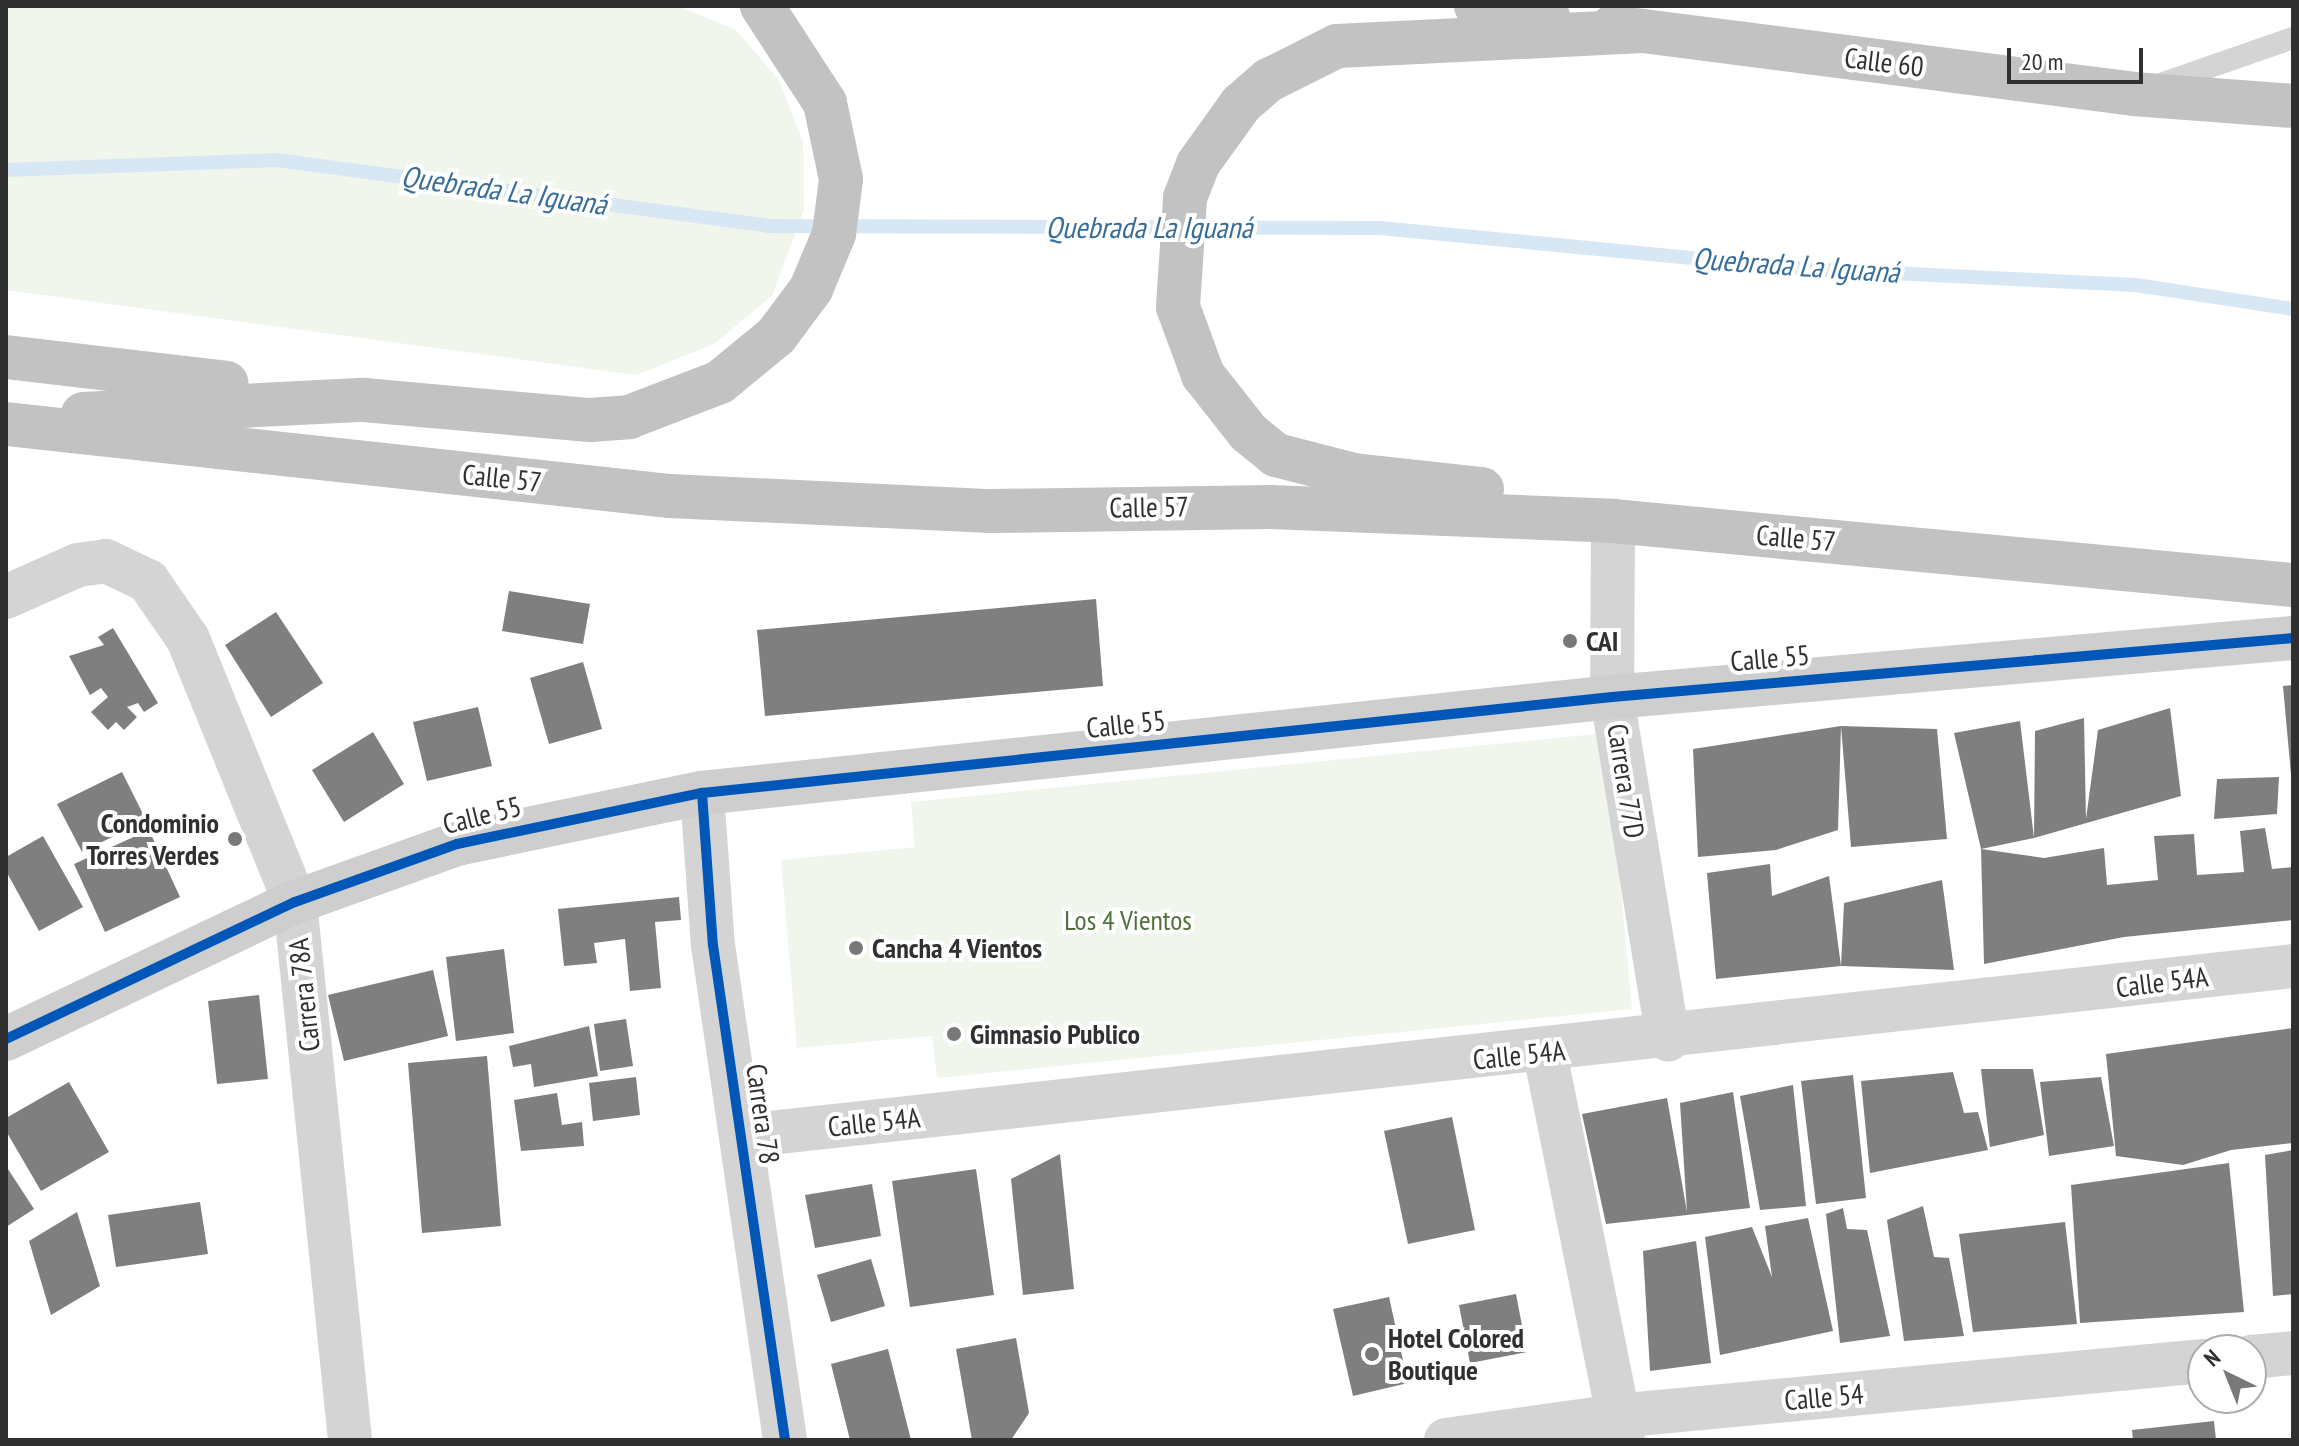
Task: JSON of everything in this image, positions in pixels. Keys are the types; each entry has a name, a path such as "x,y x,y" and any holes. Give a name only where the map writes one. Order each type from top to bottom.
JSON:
{"highway":[{"path":"6,357 364,400 590,420 629,417 720,382 776,336 811,289 834,234 841,179 825,103 762,6"},
{"name":"Calle 60","path":"1476,6 1565,13 1642,31 2134,94 2293,106"},
{"path":"1613,521 1519,492 1354,475 1276,455 1223,406 1203,375 1178,307 1175,271 1182,210 1198,164 1241,104 1269,80 1337,46 1642,31"},
{"path":"6,424 126,408 364,400"},
{"name":"Calle 57","path":"6,424 670,496 991,511 1271,507 1613,521 2293,585"}],"street":[{"name":"Carrera 77D","path":"1613,521 1612,697 1668,1039"},
{"name":"Carrera 78A","path":"6,597 78,565 106,561 148,581 188,639 295,902 350,1440"},
{"name":"Calle 55","path":"6,1039 295,902 457,844 702,793 1612,697 2293,638"},
{"name":"Carrera 78","path":"702,793 713,945 785,1440"},
{"name":"Calle 54A","path":"743,1136 1545,1053 2293,966"},
{"path":"1545,1053 1619,1428"},
{"path":"2267,1355 2293,1353"},
{"name":"Calle 54","path":"1446,1440 1619,1428 2187,1363"}],"lane":[{"path":"2134,94 2293,38"}],"green space":[{"path":"6,6 678,6 736,30 779,80 803,142 804,210 772,296 714,344 636,375 6,290"},
{"name":"Los 4 Vientos","path":"1606,733 1632,1009 937,1078 932,1036 797,1048 781,860 915,847 911,802"}],"building":[{"path":"509,591 590,604 583,644 502,631"},
{"path":"1096,599 1103,686 765,716 757,630"},
{"path":"276,612 323,683 271,717 225,645"},
{"path":"113,628 158,703 144,712 138,703 127,707 137,717 124,730 116,722 108,730 91,712 108,697 101,688 90,695 69,656 104,645 98,637"},
{"path":"583,662 602,729 549,744 530,678"},
{"path":"2293,685 2293,797 2283,686"},
{"path":"478,707 492,766 427,781 413,722"},
{"path":"2170,708 2181,796 2034,838 2035,731 2084,718 2086,819 2098,730"},
{"path":"2020,721 2034,838 1981,849 1954,733"},
{"path":"1841,726 1838,830 1776,850 1698,857 1693,749"},
{"path":"1841,726 1937,729 1947,839 1851,847"},
{"path":"373,732 404,784 344,822 312,770"},
{"path":"122,772 146,820 82,852 57,804"},
{"path":"2279,777 2277,814 2214,819 2217,779"},
{"path":"2265,828 2272,869 2293,867 2293,920 2124,937 1984,964 1981,849 2044,858 2104,848 2107,885 2158,880 2154,836 2194,834 2197,875 2244,872 2240,831"},
{"path":"149,830 180,897 105,932 74,864"},
{"path":"43,836 83,907 39,931 6,871 6,857"},
{"path":"1770,864 1772,896 1829,876 1841,966 1716,979 1707,873"},
{"path":"1942,880 1954,970 1841,966 1844,903"},
{"path":"679,897 681,920 655,922 661,988 630,991 625,939 594,943 597,963 564,966 558,909"},
{"path":"504,949 514,1033 456,1041 446,957"},
{"path":"433,970 448,1036 344,1061 328,995"},
{"path":"259,995 268,1079 217,1084 208,1001"},
{"path":"626,1019 633,1066 600,1071 594,1024"},
{"path":"589,1026 598,1076 534,1087 531,1064 513,1067 509,1046"},
{"path":"2293,1028 2293,1143 2231,1150 2183,1165 2116,1156 2106,1054"},
{"path":"487,1056 501,1226 422,1233 408,1063"},
{"path":"1981,1069 2033,1069 2044,1135 1990,1147"},
{"path":"1953,1072 1964,1113 1978,1112 1988,1150 1870,1173 1861,1081"},
{"path":"1853,1075 1866,1198 1816,1204 1801,1081"},
{"path":"636,1077 640,1115 593,1121 589,1083"},
{"path":"2101,1077 2114,1146 2049,1156 2040,1082"},
{"path":"69,1082 109,1152 41,1191 6,1131 6,1118"},
{"path":"1793,1085 1806,1206 1760,1210 1740,1096"},
{"path":"1733,1092 1750,1208 1606,1224 1582,1114 1667,1098 1687,1212 1680,1103"},
{"path":"557,1093 562,1125 582,1122 584,1146 521,1151 514,1100"},
{"path":"1452,1117 1475,1230 1408,1244 1384,1131"},
{"path":"2293,1150 2293,1294 2273,1296 2265,1155"},
{"path":"1060,1154 1074,1289 1023,1295 1011,1179"},
{"path":"2229,1163 2244,1312 2080,1323 2071,1185"},
{"path":"6,1166 34,1209 6,1227"},
{"path":"976,1169 994,1295 910,1307 892,1181"},
{"path":"872,1184 881,1236 815,1248 805,1195"},
{"path":"200,1202 208,1254 116,1267 108,1215"},
{"path":"1923,1206 1934,1257 1949,1258 1964,1336 1904,1341 1887,1220"},
{"path":"1843,1208 1847,1229 1867,1230 1890,1336 1840,1343 1826,1214"},
{"path":"77,1212 100,1286 51,1315 29,1241"},
{"path":"1808,1218 1833,1331 1720,1355 1705,1237 1752,1227 1772,1277 1765,1226"},
{"path":"2065,1222 2077,1324 1973,1332 1959,1234"},
{"path":"1696,1241 1711,1363 1650,1371 1643,1251"},
{"path":"871,1259 885,1306 831,1322 817,1275"},
{"path":"1516,1294 1527,1352 1470,1363 1459,1305"},
{"path":"1389,1297 1408,1383 1353,1396 1333,1309"},
{"path":"1016,1338 1029,1413 1011,1440 972,1440 956,1349"},
{"path":"888,1349 911,1440 850,1440 831,1364"},
{"path":"2214,1421 2216,1440 2133,1440 2132,1430"}],"waterway":[{"name":"Quebrada La Iguaná","path":"6,170 276,160 768,226 1380,228 1808,269 2136,285 2293,309"}],"cycle path":[{"path":"6,1039 295,902 457,844 702,793 1612,697 2293,638"},
{"path":"702,793 713,945 785,1440"}],"place":[{"name":"CAI","path":"1570,641"},
{"name":"Condominio Torres Verdes","path":"235,839"},
{"name":"Cancha 4 Vientos","path":"856,948"},
{"name":"Gimnasio Publico","path":"954,1034"},
{"name":"Hotel Colored Boutique","path":"1372,1354"}]}
